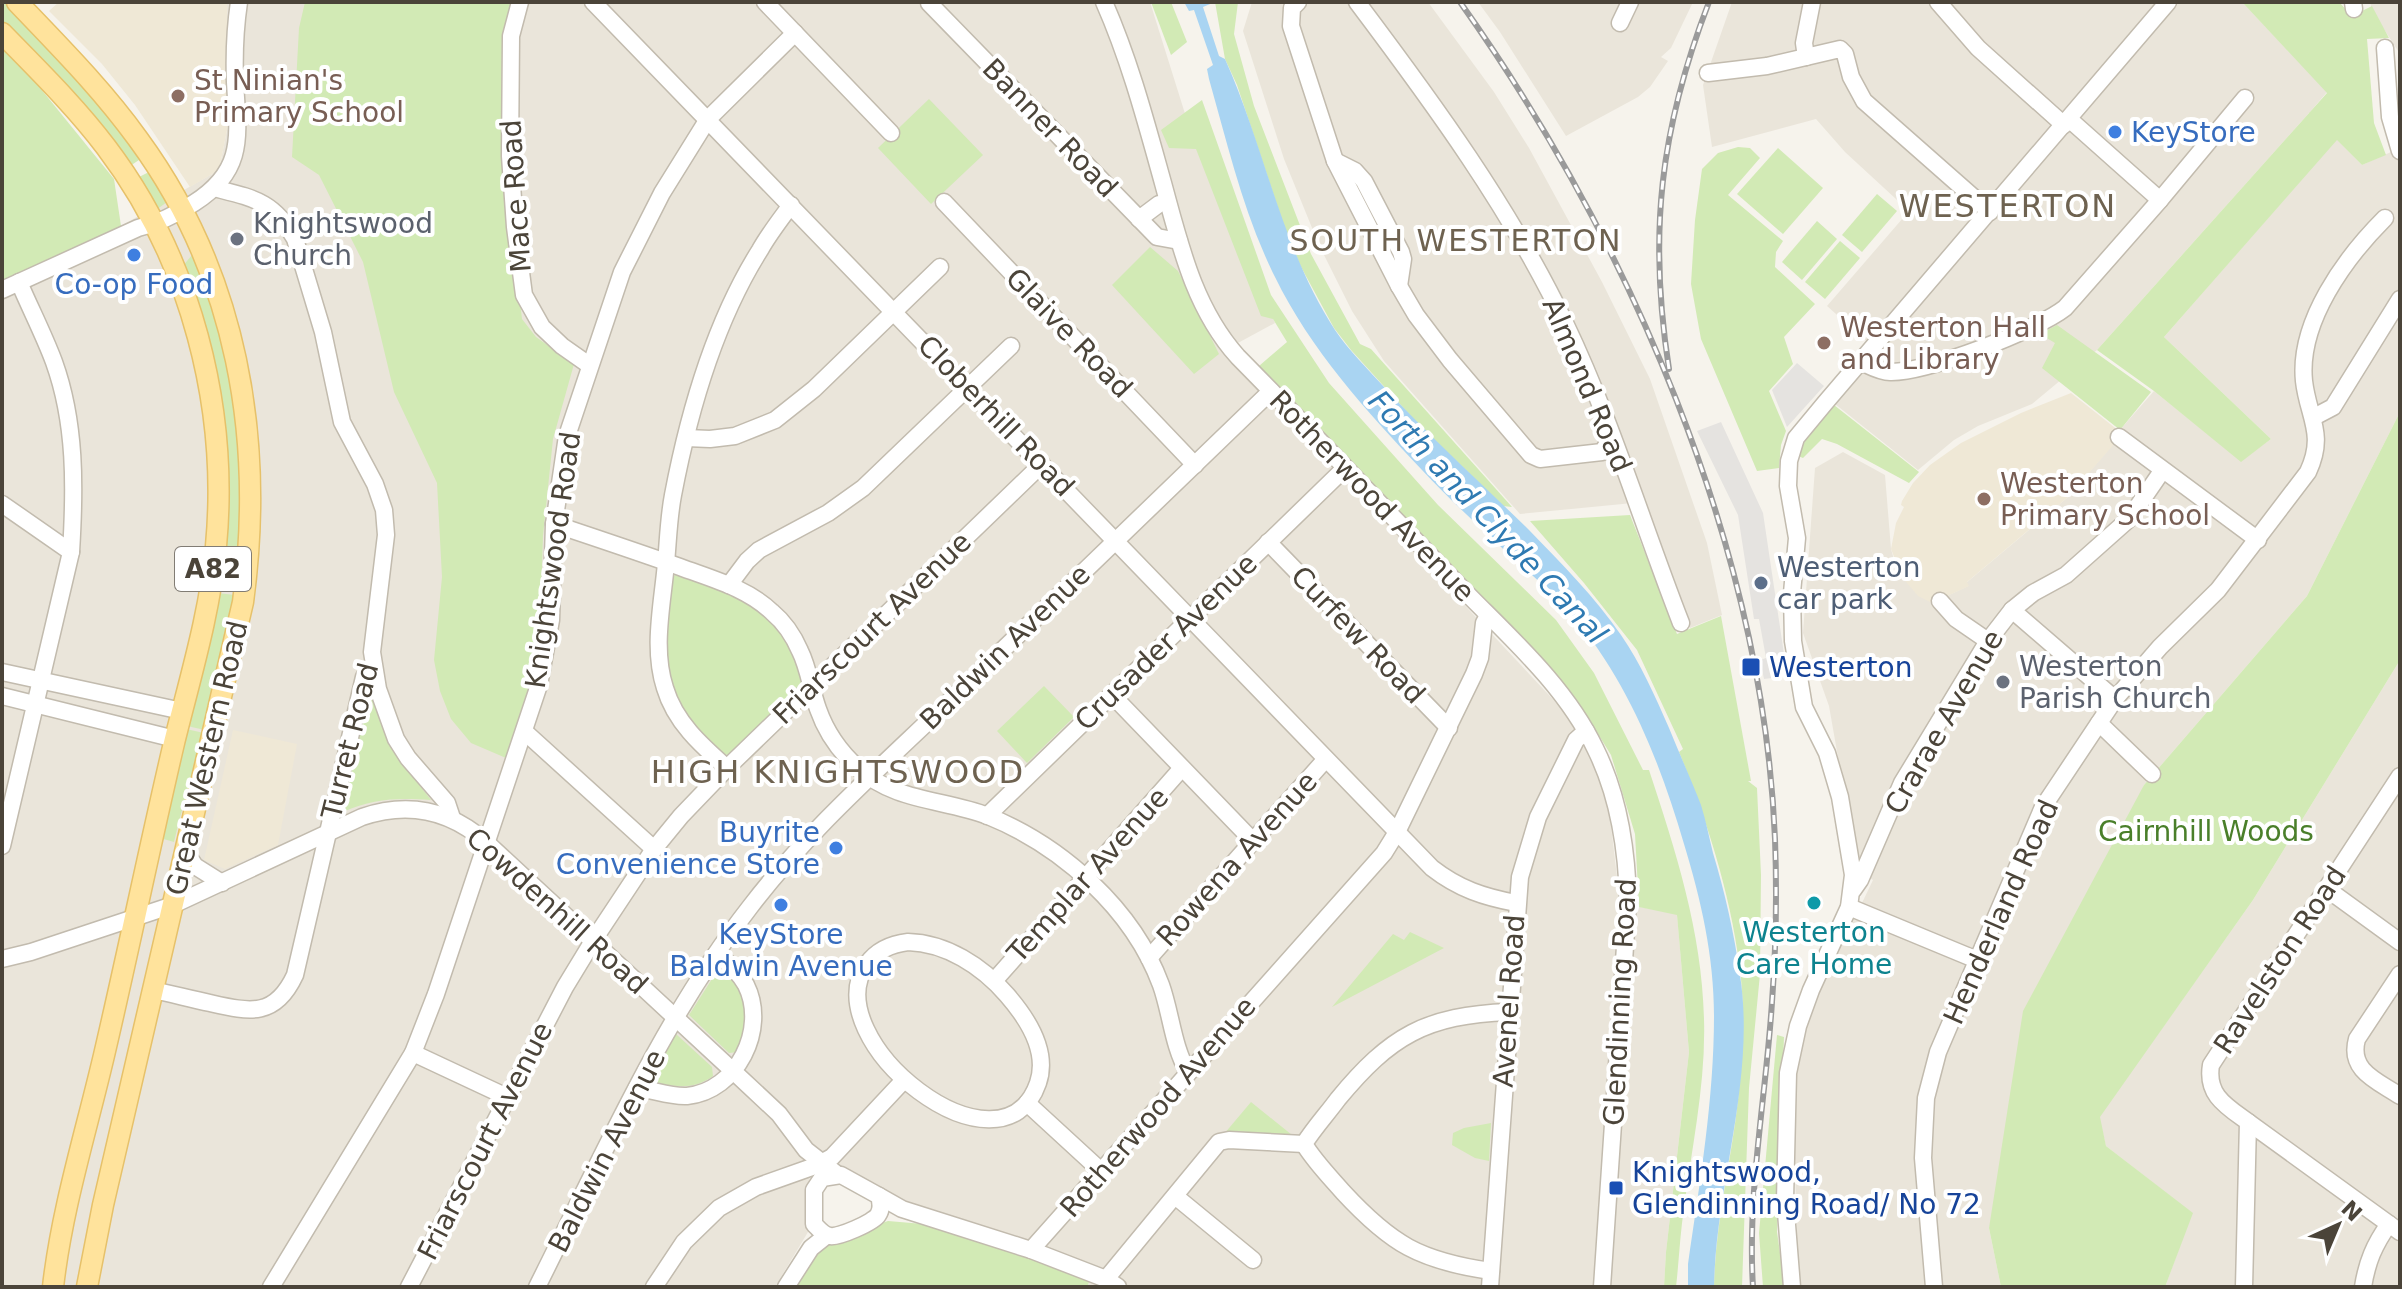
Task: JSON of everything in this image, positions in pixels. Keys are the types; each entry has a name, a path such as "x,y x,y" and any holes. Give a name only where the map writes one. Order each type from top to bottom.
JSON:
{"main road":[{"name":"Great Western Road","path":"17,2 120,115 180,206 205,259 236,354 247,412 252,479 249,558 243,602 103,1205 87,1287"},
{"name":"Great Western Road","path":"2,33 61,93 124,172 198,336 212,397 219,473 216,547 203,632 133,917 64,1221 53,1287"}],"street":[{"path":"207,193 224,176 233,158 239,132 234,51 239,2"},
{"name":"Mace Road","path":"520,2 511,36 510,156 524,295 542,327 589,365"},
{"name":"Cloberhill Road","path":"593,2 1432,868 1461,888 1486,898 1516,903"},
{"path":"765,2 891,133"},
{"name":"Rotherwood Avenue","path":"1031,1250 1384,853 1449,728 1480,658 1484,623 1488,616 1227,345 1215,328 1194,285 1179,241 1131,70 1104,2"},
{"path":"1298,2 1292,8 1291,26 1335,161 1360,176 1391,233 1403,259 1399,286 1416,315 1531,455 1540,459 1595,453 1606,449 1611,439"},
{"name":"Almond Road","path":"1357,2 1466,154 1540,276 1580,357 1681,623"},
{"path":"1620,23 1630,2"},
{"path":"1806,57 1804,43 1812,2"},
{"path":"1938,2 1978,48 2160,200"},
{"path":"1977,960 1850,900 1851,859 1840,797 1827,753 1804,707 1796,667 1792,608 1797,538 1788,472 1791,451 1796,438 2168,2"},
{"name":"Banner Road","path":"929,3 1157,237 1179,241"},
{"name":"Knightswood Road","path":"271,1287 413,1053 436,994 525,732 547,653 553,590 554,524 567,436 622,272 641,231 708,119 795,33"},
{"path":"2385,48 2390,117 2400,151"},
{"path":"1708,73 1767,66 1836,49 1843,51 1851,77 1864,101 1990,212"},
{"path":"1861,362 1889,372 1910,369 1950,358 2045,322 2065,308 2245,98"},
{"name":"Turret Road","path":"153,990 248,1011 271,1005 281,997 295,975 364,677 373,665 386,535 384,510 375,484 342,422 323,332 295,239 279,214 262,201 207,193 180,206"},
{"name":"Glaive Road","path":"944,202 1195,465"},
{"path":"1139,219 1159,204"},
{"path":"727,768 692,736 672,707 660,669 659,643 673,496 686,438 718,335 759,250 791,205"},
{"path":"2,290 180,206"},
{"name":"Henderland Road","path":"1934,1287 1923,1158 1926,1098 1938,1052 2043,807 2115,699 2160,647 2218,590 2308,472 2315,458 2318,438 2304,383 2306,345 2311,326 2352,252 2385,218"},
{"path":"686,438 735,436 775,420 814,389 940,267"},
{"path":"3,841 71,552 74,460 66,408 54,362 19,282"},
{"path":"2314,417 2333,407 2400,299"},
{"path":"729,585 759,550 828,513 863,488 1011,346"},
{"name":"Baldwin Avenue","path":"537,1287 637,1088 676,1018 750,906 829,816 1271,391"},
{"path":"2119,437 2258,540"},
{"name":"Friarscourt Avenue","path":"409,1287 565,987 654,849 727,768 1042,464"},
{"name":"Crusader Avenue","path":"987,816 1345,468"},
{"name":"Crarae Avenue","path":"1792,1287 1785,1200 1788,1073 1807,1002 1902,783 1988,641 2012,610 2033,593 2066,575 2129,519 2162,471"},
{"path":"2,504 71,552"},
{"path":"554,524 729,585 760,602 782,622 800,651 817,708 832,739 870,778 910,796 987,816 1041,844 1085,878 1115,909 1149,958 1188,1072"},
{"name":"Curfew Road","path":"1268,542 1449,728"},
{"path":"1940,601 1956,619 1988,641"},
{"path":"2012,610 2115,699"},
{"name":"Glendinning Road","path":"1488,616 1548,680 1586,731 1607,775 1618,810 1628,871 1628,902 1602,1287"},
{"path":"373,665 384,710 396,739 408,758 447,803 452,818"},
{"path":"2,672 182,711"},
{"path":"1112,695 1253,841"},
{"path":"2,696 175,739"},
{"path":"2099,723 2152,774"},
{"name":"Avenel Road","path":"1490,1279 1516,903 1525,853 1538,817 1576,740 1586,731"},
{"path":"525,732 654,849"},
{"name":"Rowena Avenue","path":"1149,958 1325,760"},
{"name":"Templar Avenue","path":"994,981 1182,768"},
{"name":"Ravelston Road","path":"2394,1228 2219,1101 2209,1076 2211,1065 2400,776"},
{"name":"Cowdenhill Road","path":"2,959 173,905 362,817 392,810 422,809 452,818 472,830 779,1114 815,1166 814,1190"},
{"path":"185,851 195,866 222,883"},
{"path":"2327,889 2400,942"},
{"path":"917,942 958,956 994,981 1013,1002 1027,1023 1040,1055 1038,1083 1027,1103 1010,1115 987,1119 930,1100 904,1080 878,1049 858,1004 858,983 867,963 890,945 917,942"},
{"path":"637,1088 688,1096 718,1084 733,1071 750,1041 754,1014 746,986 738,972 717,953"},
{"path":"2400,974 2357,1039 2354,1050 2361,1069 2400,1096"},
{"path":"1304,1144 1368,1063 1398,1040 1455,1016 1509,1012"},
{"path":"413,1053 507,1097"},
{"path":"654,1287 684,1242 719,1208 756,1187 832,1157 904,1080"},
{"path":"1027,1103 1101,1171"},
{"path":"2244,1287 2248,1122"},
{"path":"815,1166 902,1209 1031,1250 1112,1283 1175,1196 1219,1142 1304,1144"},
{"path":"1304,1144 1314,1160 1385,1234 1429,1258 1490,1279"},
{"path":"786,1287 820,1230 814,1190 822,1178 838,1175"},
{"path":"878,1216 879,1196"},
{"path":"1175,1196 1253,1260"},
{"path":"820,1230 833,1237 878,1216 902,1209"},
{"path":"2363,1287 2375,1244 2394,1228"}],"shaded area":[{"name":"St Ninian's Primary School","path":"59,2 227,2 228,125 219,170 190,187 135,105 102,64 49,11"},
{"path":"227,2 1150,2 1187,120 1275,323 1225,350 1579,727 1608,800 1620,903 1677,914 1689,1052 1664,1287 1087,1287 1090,1280 935,1225 849,1173 810,1171 808,1232 775,1287 2,1287 2,283 121,226 219,170 228,125"},
{"path":"1252,2 1428,2 1494,92 1529,148 1602,282 1650,379 1707,543 1722,615 1690,628 1643,502 1520,514 1384,361 1352,311 1319,245 1284,159 1243,31"},
{"path":"1478,2 1693,2 1671,48 1661,57 1668,61 1650,87 1638,97 1566,136"},
{"path":"1732,2 2242,2 2327,92 2310,112 2362,165 2400,148 2400,412 2307,596 2144,785 1989,1228 2001,1287 1798,1287 1793,1077 1807,1018 1873,880 1858,871 1829,706 1803,633 1815,468 1843,452 1885,475 1895,563 1932,603 1968,586 1966,583 2068,497 2154,391 2241,461 2271,439 2164,337 2336,140 2309,113 2097,350 2032,404 1978,426 1954,440 1918,470 1835,404 1880,353 1827,306 1909,211 1845,152 1816,119 1712,147 1703,85"},
{"path":"2370,2 2400,2 2400,54 2373,12"},
{"path":"1797,363 1824,386 1787,427 1772,390"},
{"name":"Westerton Primary School","path":"2071,393 2119,431 2115,443 2068,497 1967,582 1969,586 1932,603 1918,596 1902,577 1891,549 1896,523 1904,507 1902,501 1913,483 1930,465 1961,443 2021,413"},
{"name":"Westerton car park","path":"1721,422 1763,513 1784,654 1777,660 1772,678 1764,679 1760,660 1766,658 1759,619 1754,619 1738,515 1697,431"},
{"path":"2400,660 2400,1287 2165,1287 2192,1213 2106,1146 2099,1117 2253,900"},
{"path":"233,730 297,744 278,845 225,869 204,860"}],"green space":[{"path":"2,2 6,2 90,91 140,156 139,160 130,166 2,24"},
{"path":"305,2 515,2 502,36 501,132 522,319 536,337 574,364 553,439 543,536 539,658 506,758 471,743 451,719 440,691 434,660 442,577 437,483 394,392 363,262 319,175 292,157 299,28"},
{"path":"1151,2 1171,2 1187,42 1171,55"},
{"path":"1215,2 1238,2 1234,34 1254,106 1311,254 1360,344 1371,349 1512,507 1503,506 1418,424 1334,328 1300,265 1283,223 1237,85 1225,59"},
{"path":"2242,2 2339,2 2352,16 2372,6 2389,38 2367,39 2374,123 2386,155 2362,165 2337,140 2164,337 2271,439 2241,462 2154,391 2097,350 2327,93"},
{"path":"2,41 114,179 121,226 2,283"},
{"path":"929,99 983,155 931,204 878,148"},
{"path":"1202,100 1271,295 1329,383 1438,505 1556,620 1594,673 1643,770 1649,770 1678,862 1693,924 1704,1019 1701,1090 1676,1287 1664,1287 1689,1052 1677,915 1639,907 1635,834 1611,755 1585,713 1545,662 1259,366 1287,342 1273,319 1261,316 1196,149 1169,148 1161,130"},
{"path":"1738,147 1750,148 1760,158 1728,195 1783,241 1776,252 1775,267 1815,304 1784,337 1793,364 1769,391 1786,431 1779,468 1757,471 1701,339 1691,284 1702,169 1718,153"},
{"path":"1778,148 1823,188 1783,234 1737,194"},
{"path":"149,172 167,202 156,210 137,178"},
{"path":"1877,194 1897,211 1862,252 1842,235"},
{"path":"1817,221 1837,239 1802,280 1782,262"},
{"path":"1840,241 1860,258 1825,299 1805,282"},
{"path":"1150,247 1178,271 1219,354 1194,374 1112,285"},
{"path":"193,254 217,317 236,396 243,494 237,591 217,589 224,524 181,268"},
{"path":"2057,325 2151,392 2120,430 2042,368 2055,343 2040,334"},
{"path":"1834,405 1919,472 1909,483 1822,439 1803,458 1798,456 1803,444"},
{"name":"Cairnhill Woods","path":"2400,412 2400,660 2253,900 2100,1117 2106,1146 2193,1213 2165,1287 2001,1287 1989,1228 2023,1011 2144,785 2307,596"},
{"path":"1630,515 1677,634 1721,616 1751,781 1748,781 1757,788 1761,875 1760,974 1749,1088 1742,1287 1714,1287 1717,1240 1738,1100 1743,1025 1737,950 1718,863 1679,752 1683,749 1637,650 1530,521"},
{"path":"675,575 725,593 761,614 780,634 802,674 800,689 729,755 716,750 690,720 672,683 667,622 672,578"},
{"path":"217,593 235,595 205,730 187,726"},
{"path":"1044,686 1074,717 1027,763 997,731"},
{"path":"371,691 400,760 431,800 386,800 343,812 340,810"},
{"path":"186,729 204,733 174,842 160,838"},
{"path":"1410,932 1444,948 1332,1007 1393,934 1404,940"},
{"path":"719,968 735,979 744,1000 746,1019 738,1052 729,1053 689,1015"},
{"path":"676,1034 712,1067 713,1076 690,1086 650,1082 670,1037"},
{"path":"1777,1035 1784,1037 1777,1232 1785,1287 1763,1287 1759,1233"},
{"path":"1251,1102 1292,1135 1224,1134"},
{"path":"1491,1123 1489,1161 1475,1158 1452,1145 1453,1133"},
{"path":"888,1221 935,1225 1090,1280 1087,1287 795,1287 822,1244"}],"water":[{"name":"Forth and Clyde Canal","path":"1184,2 1215,2 1203,7 1219,56 1225,59 1239,93 1301,265 1335,330 1402,407 1529,530 1600,607 1641,669 1693,786 1703,811 1729,913 1744,1014 1739,1092 1716,1248 1714,1287 1688,1287 1688,1264 1712,1078 1712,972 1696,886 1675,813 1653,753 1610,667 1572,615 1401,448 1341,379 1289,304 1254,229 1209,79 1207,69 1213,65 1194,10 1189,11"}],"railway":[{"path":"1460,2 1521,94 1578,191 1630,293 1676,399 1714,507 1744,618 1765,728 1776,880 1772,1002 1753,1216 1753,1287"},
{"path":"1669,369 1660,273 1663,182 1679,94 1709,2"}],"place":[{"name":"St Ninian's Primary School","path":"178,96"},
{"name":"KeyStore","path":"2115,132"},
{"name":"Knightswood Church","path":"237,239"},
{"name":"Co-op Food","path":"134,255"},
{"name":"Westerton Hall and Library","path":"1824,343"},
{"name":"Westerton Primary School","path":"1984,499"},
{"name":"Westerton car park","path":"1761,583"},
{"name":"Westerton","path":"1751,667"},
{"name":"Westerton Parish Church","path":"2003,682"},
{"name":"Buyrite Convenience Store","path":"836,848"},
{"name":"Westerton Care Home","path":"1814,903"},
{"name":"KeyStore Baldwin Avenue","path":"781,905"},
{"name":"Knightswood, Glendinning Road/ No 72","path":"1616,1188"}],"district":[{"name":"WESTERTON","path":"2008,206"},
{"name":"SOUTH WESTERTON","path":"1456,240"},
{"name":"HIGH KNIGHTSWOOD","path":"838,772"}]}
